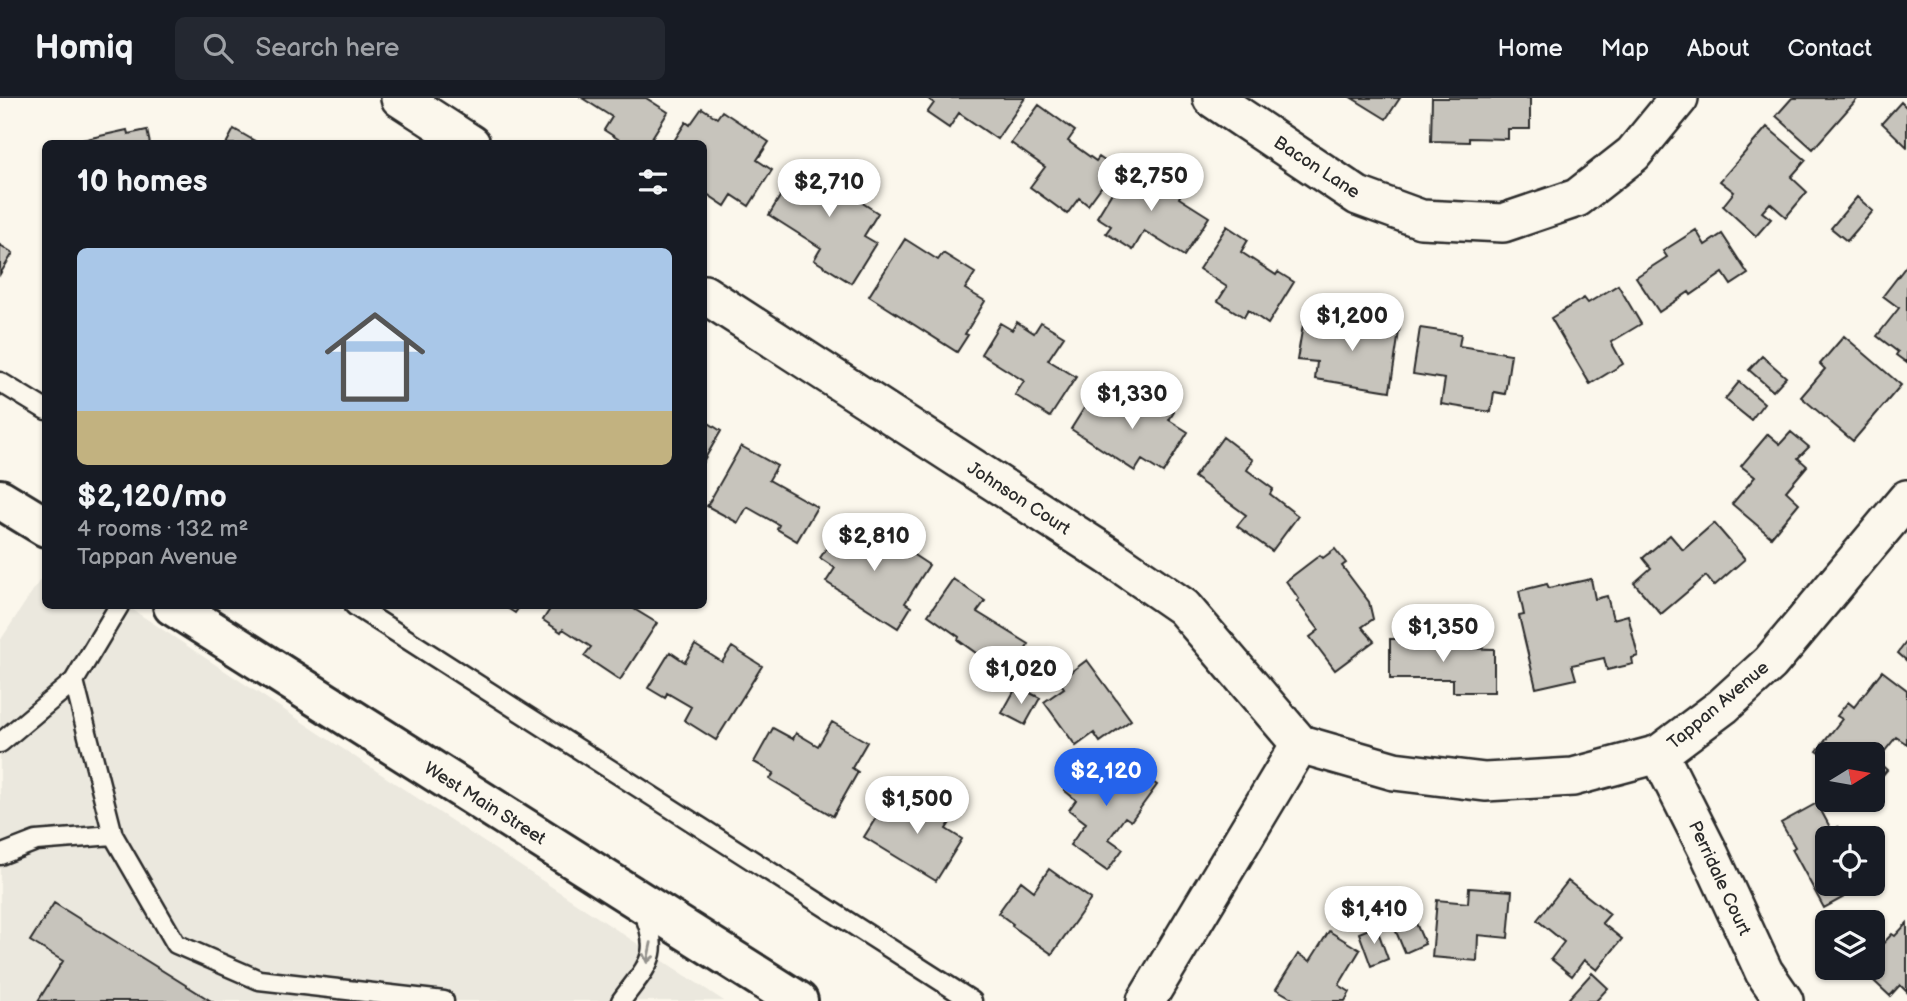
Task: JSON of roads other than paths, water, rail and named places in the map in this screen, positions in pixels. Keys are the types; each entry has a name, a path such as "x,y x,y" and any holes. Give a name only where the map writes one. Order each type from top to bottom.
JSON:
{"main road":[{"path":"0,499 42,525"},
{"name":"West Main Street","path":"178,609 798,1001"}],"street":[{"path":"400,98 465,140"},
{"name":"Bacon Lane","path":"1212,98 1358,196 1421,219 1503,223 1577,198 1633,154 1679,98"},
{"name":"Johnson Court","path":"707,296 1184,607 1300,744"},
{"name":"Tappan Avenue","path":"1300,744 1394,771 1485,782 1573,777 1659,754 1723,706 1770,663 1907,499"},
{"path":"1146,1001 1300,744"},
{"name":"Perridale Court","path":"1659,754 1710,855 1764,972 1784,1001"}],"lane":[{"path":"0,382 42,408"},
{"path":"0,743 74,681 117,609"},
{"path":"360,609 972,1001"},
{"path":"74,681 113,835 176,944 259,980 444,1001"},
{"path":"0,855 36,841 113,835"},
{"path":"621,1001 650,960 651,929 638,900"}]}
